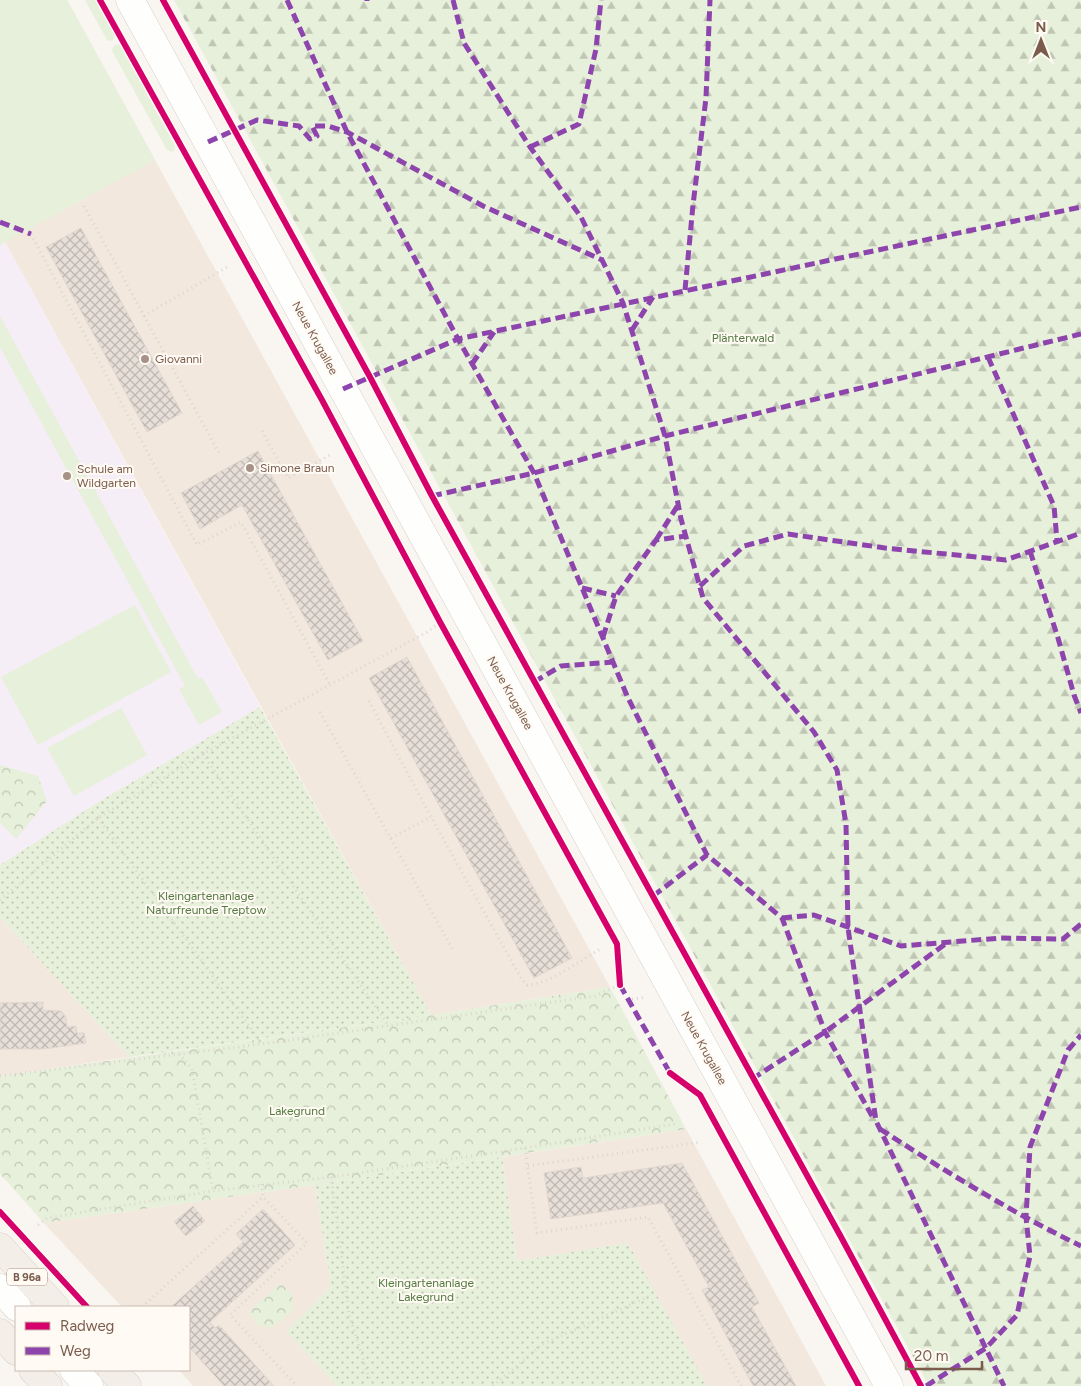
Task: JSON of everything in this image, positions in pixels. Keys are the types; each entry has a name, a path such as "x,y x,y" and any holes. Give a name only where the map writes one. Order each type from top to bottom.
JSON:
{"main road":[{"name":"B 96a","path":"0,1247 54,1306"},
{"path":"0,1333 15,1350"},
{"path":"34,1371 48,1386"},
{"path":"113,1371 127,1386"}],"street":[{"name":"Neue Krugallee","path":"130,0 889,1386"},
{"path":"0,1288 16,1306"},
{"path":"75,1371 89,1386"}],"path":[{"path":"84,206 219,453"},
{"path":"31,234 197,545 241,522 330,685"},
{"path":"144,316 227,267"},
{"path":"262,431 288,478 332,454"},
{"path":"435,614 444,631"},
{"path":"0,900 98,818 203,754 427,632 440,622"},
{"path":"369,702 431,817 521,978 527,985 535,985 551,978 600,949"},
{"path":"320,712 453,950"},
{"path":"203,754 388,1025"},
{"path":"390,838 431,817"},
{"path":"98,818 262,1044"},
{"path":"0,1076 262,1044 595,996 620,985 619,976"},
{"path":"627,1000 646,997"},
{"path":"179,1054 192,1069 213,1191"},
{"path":"38,1225 47,1218 213,1191 525,1148 675,1124"},
{"path":"528,1166 701,1142"},
{"path":"525,1148 537,1233 648,1217 741,1386"},
{"path":"331,1176 349,1314 368,1375 375,1386"},
{"path":"262,1184 263,1197 307,1244 230,1315 297,1386"},
{"path":"143,1306 263,1197"},
{"path":"493,1386 543,1344 650,1296"}],"shaded area":[{"path":"0,0 67,0 610,987 431,1015 5,242"},
{"name":"Schule am Wildgarten","path":"5,242 260,707 100,801 0,865 0,244"},
{"path":"0,917 129,1057 0,1076"},
{"path":"686,1129 826,1386 707,1386 628,1244 517,1261 502,1157"},
{"path":"315,1185 331,1287 287,1331 337,1386 193,1386 180,1371 190,1371 190,1306 121,1306 44,1223"}],"green space":[{"path":"0,0 67,0 155,160 0,245"},
{"path":"85,0 95,0 115,36 113,40 107,40"},
{"name":"Plänterwald","path":"174,0 1081,0 1081,1386 929,1386"},
{"path":"117,44 121,46 175,146 172,152 167,150 112,51 113,47"},
{"path":"0,316 198,679 202,677 222,712 199,725 179,689 185,686 0,347"},
{"path":"135,605 171,672 38,745 1,677"},
{"name":"Kleingartenanlage Naturfreunde Treptow","path":"260,707 431,1015 129,1057 0,917 0,865 100,801"},
{"path":"121,708 147,755 74,796 47,748"},
{"path":"0,765 38,776 47,801 16,839 0,823"},
{"name":"Lakegrund","path":"610,987 686,1129 315,1185 44,1223 0,1174 0,1076 431,1015"},
{"name":"Kleingartenanlage Lakegrund","path":"502,1157 517,1261 628,1243 707,1386 337,1386 286,1331 331,1287 315,1185"},
{"path":"281,1283 292,1294 293,1311 272,1327 259,1326 248,1312"}],"building":[{"path":"81,228 182,413 147,432 46,247"},
{"path":"258,451 363,641 328,660 242,505 200,529 181,493"},
{"path":"407,657 572,958 534,978 369,678"},
{"path":"43,1002 43,1010 61,1011 66,1017 67,1027 76,1026 77,1033 84,1033 86,1043 44,1049 0,1049 0,1003"},
{"path":"682,1163 759,1303 752,1307 796,1386 753,1386 702,1290 709,1287 663,1203 551,1219 544,1173 581,1167 583,1178"},
{"path":"193,1206 205,1221 186,1236 174,1222"},
{"path":"263,1209 295,1245 210,1322 215,1328 219,1325 274,1386 224,1386 190,1348 190,1306 172,1306 243,1242 236,1234"}],"marked path":[{"path":"287,0 347,132 458,339 534,473 628,698 707,855 782,918 825,1032 872,1116"},
{"path":"453,0 464,43 530,147 581,217 623,303 665,436 681,519 703,598 814,732 837,770 846,824 848,928 876,1121 1004,1386"},
{"path":"530,147 579,124 596,49 601,0"},
{"path":"685,290 706,98 710,0"},
{"path":"208,142 257,120 299,126 310,139 317,136 312,126 328,126 347,132 483,206 602,260"},
{"path":"343,389 458,339 1081,207"},
{"path":"0,222 31,234"},
{"path":"632,330 653,297"},
{"path":"472,364 494,332"},
{"path":"432,496 534,473 665,436 1081,334"},
{"path":"988,357 1054,506 1057,541"},
{"path":"656,540 678,505"},
{"path":"700,586 744,546 788,534 885,548 1006,560 1081,533"},
{"path":"603,637 616,596 656,540 686,536"},
{"path":"1030,551 1081,713"},
{"path":"582,588 616,596"},
{"path":"534,682 561,666 613,662"},
{"path":"653,896 707,855"},
{"path":"782,918 814,915 901,946 1001,938 1063,939 1081,924"},
{"path":"752,1079 825,1032 948,942"},
{"path":"620,985 670,1073"},
{"path":"926,1386 986,1348 1017,1315 1030,1256 1026,1217 1030,1147 1068,1050 1081,1035"},
{"path":"880,1129 979,1190 1081,1246"}],"cycle path":[{"path":"100,0 322,400 440,622 617,944 620,985"},
{"path":"163,0 370,377 432,496 841,1237 921,1386"},
{"path":"670,1073 700,1095 859,1386"},
{"path":"0,1212 86,1306"}],"place":[{"name":"Giovanni","path":"145,359"},
{"name":"Simone Braun","path":"250,468"},
{"name":"Schule am Wildgarten","path":"67,476"}]}
